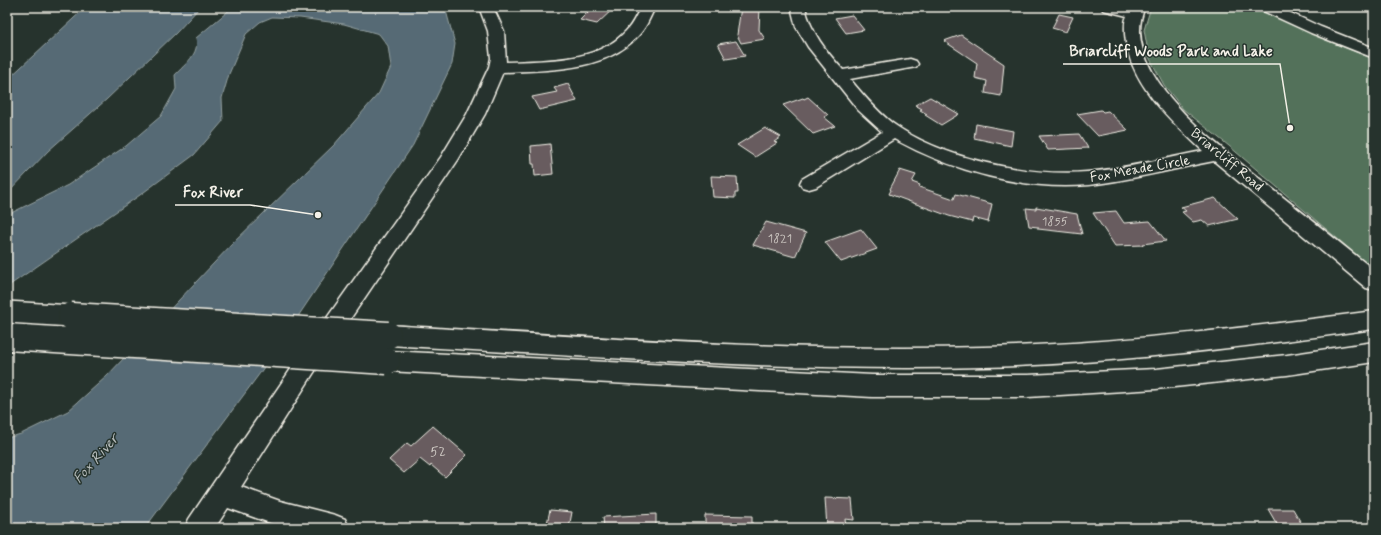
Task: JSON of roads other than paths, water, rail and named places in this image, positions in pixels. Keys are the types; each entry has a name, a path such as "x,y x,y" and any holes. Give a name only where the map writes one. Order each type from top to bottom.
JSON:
{"main road":[{"path":"7,312 770,356 896,358 1072,354 1256,337 1374,320"},
{"path":"7,337 387,361 872,386 1028,386 1156,379 1287,364 1374,352"}],"street":[{"path":"199,528 305,367 449,160 476,114 497,67 498,44 496,31 486,7"},
{"path":"497,67 563,63 598,55 623,42 631,34 648,7"},
{"name":"Fox Meade Circle","path":"798,7 802,27 820,53 865,107 894,132 945,156 1001,171 1042,178 1081,179 1112,175 1218,154"},
{"path":"1108,7 1137,10"},
{"path":"1266,7 1316,30 1374,53"},
{"name":"Briarcliff Road","path":"1137,10 1132,23 1132,41 1139,61 1151,83 1179,118 1218,154 1374,282"},
{"path":"839,76 910,64"},
{"path":"809,183 894,132"},
{"path":"222,493 275,521 335,528"}],"water":[{"path":"86,7 200,7 176,33 107,99 48,151 7,194 7,80"},
{"path":"233,7 445,7 455,44 452,64 413,145 260,373 145,528 7,528 7,438 21,434 68,411 107,376 232,244 334,145 379,93 391,67 388,46 379,34 344,24 300,18 272,17 260,22 246,34 229,74 222,98 223,121 194,155 140,195 7,287 7,215 68,185 126,146 161,116 176,89 175,75 194,54 197,44 196,38"}],"place":[{"name":"Briarcliff Woods Park and Lake","path":"1290,128"},
{"name":"Fox River","path":"318,215"}]}
